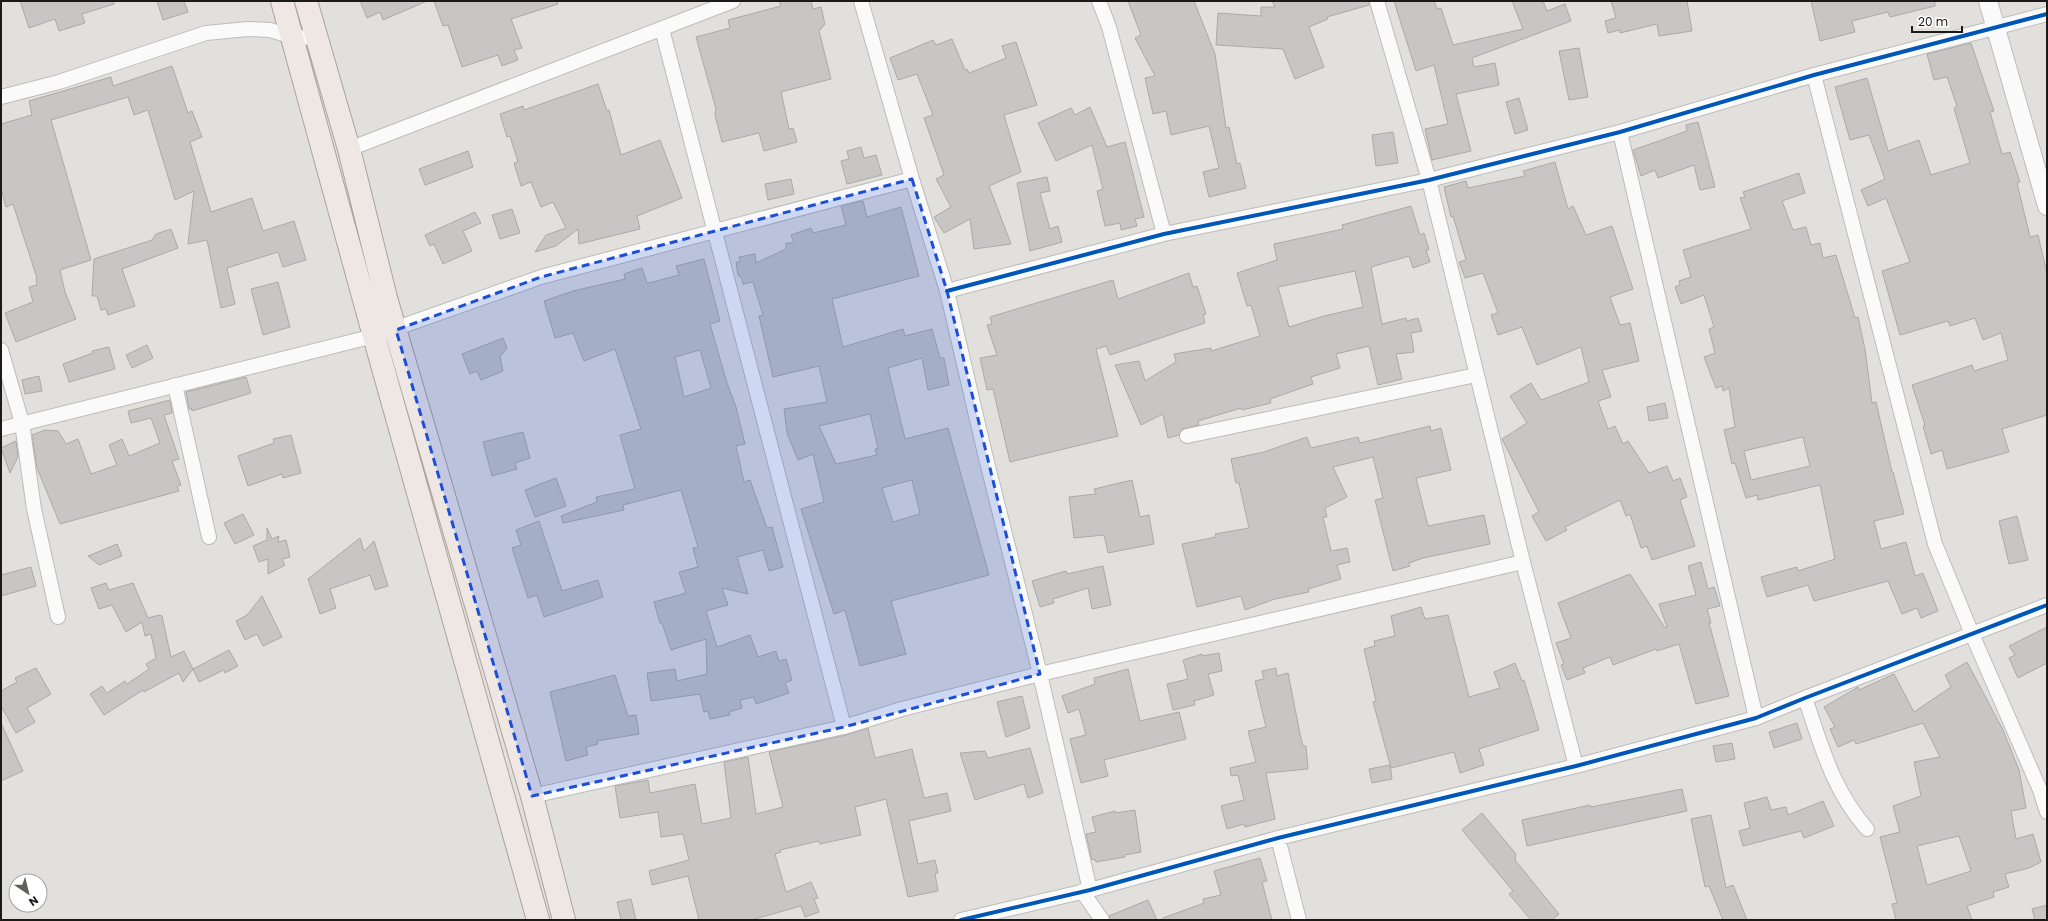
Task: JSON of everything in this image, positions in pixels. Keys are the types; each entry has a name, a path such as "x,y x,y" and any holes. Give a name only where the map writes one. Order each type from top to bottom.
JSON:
{"main road":[{"path":"282,1 374,336 538,920"},
{"path":"306,1 349,149 386,298 532,796 564,920"}],"street":[{"path":"349,149 733,1"},
{"path":"861,1 946,291 984,454 1040,674 1086,891 1102,920"},
{"path":"1099,1 1109,27 1164,234"},
{"path":"1377,1 1429,180 1523,562 1576,766"},
{"path":"1988,1 2047,206"},
{"path":"946,291 1164,234 1429,180 1620,132 1814,75 2047,14"},
{"path":"1,97 59,82 206,33 248,29 270,30 293,37 317,38"},
{"path":"662,29 844,727"},
{"path":"1814,75 1935,544 1972,634 2040,790 2047,812"},
{"path":"1620,132 1756,718"},
{"path":"1,429 396,330 541,277 912,179"},
{"path":"1,350 22,423 34,508 58,617"},
{"path":"1187,436 1476,374"},
{"path":"175,385 209,537"},
{"path":"532,796 844,727 902,709 1040,674 1523,562"},
{"path":"961,920 1086,891 1278,838 1576,766 1756,718 2047,605"},
{"path":"1805,698 1832,776 1847,804 1867,829"},
{"path":"1278,838 1298,920"}],"highlighted area":[{"path":"912,179 947,291 1040,674 844,727 532,796 396,330 541,277"}],"building":[{"path":"20,1 114,1 114,4 82,14 85,23 59,31 55,19 29,28"},
{"path":"157,1 184,1 188,12 163,20"},
{"path":"360,1 427,1 383,20 380,12 367,18"},
{"path":"434,1 557,1 558,4 511,19 522,48 514,50 518,60 502,66 498,55 462,67 448,25 443,26"},
{"path":"779,1 811,1 813,9 821,7 825,24 819,31 831,79 781,92 789,129 793,128 797,142 764,151 759,133 722,142 715,115 716,109 696,37 730,28 728,20 781,6"},
{"path":"1128,1 1194,1 1215,54 1226,128 1229,127 1237,164 1240,163 1246,188 1209,197 1203,172 1219,168 1209,126 1171,135 1166,111 1153,114 1145,78 1155,76 1135,38 1141,35"},
{"path":"1272,1 1369,1 1369,5 1327,17 1328,19 1309,27 1324,67 1295,79 1283,49 1216,45 1218,13 1261,16 1261,7 1275,7"},
{"path":"1394,1 1434,1 1437,9 1441,8 1453,45 1523,29 1512,1 1543,1 1547,11 1565,4 1571,21 1472,58 1474,67 1495,63 1499,85 1456,94 1471,151 1432,160 1425,129 1448,124 1434,65 1416,71"},
{"path":"1611,1 1687,1 1692,31 1659,36 1657,24 1620,33 1620,30 1608,33 1605,21 1616,18"},
{"path":"1811,1 1935,1 1935,6 1890,17 1888,12 1852,21 1855,32 1820,41"},
{"path":"952,39 965,70 967,69 969,73 1006,58 1002,46 1016,42 1037,105 1004,115 1021,172 989,186 1011,244 974,249 970,219 944,233 934,217 951,207 936,179 944,175 924,118 933,115 917,74 898,80 890,58 933,40 936,45"},
{"path":"1971,43 1994,111 1990,112 2002,154 2010,152 2020,182 2017,183 2030,237 2038,235 2047,273 2047,415 2002,429 2009,452 1947,469 1942,450 1931,454 1923,426 1925,425 1912,385 1972,365 1974,371 2008,360 2001,333 1983,340 1975,318 1950,326 1948,321 1900,335 1882,271 1910,262 1886,198 1868,206 1861,190 1885,179 1869,135 1850,140 1835,87 1867,78 1888,151 1919,140 1931,175 1970,163 1954,108 1957,106 1947,77 1934,80 1927,54"},
{"path":"1579,48 1588,97 1569,100 1559,51"},
{"path":"172,66 188,113 192,111 202,137 190,142 211,212 252,198 263,231 294,221 306,260 283,267 278,252 227,268 235,304 221,308 207,240 188,244 194,191 175,200 148,110 134,115 128,97 51,120 91,260 60,270 65,292 76,319 16,342 5,313 33,302 29,287 37,285 37,278 13,204 6,207 1,189 1,124 32,115 29,101 111,77 113,86"},
{"path":"598,84 607,111 609,110 621,155 660,140 682,198 637,216 640,229 579,244 578,229 556,246 535,252 546,235 566,228 553,202 541,207 531,182 521,186 514,163 518,162 510,136 507,137 500,114 523,106 524,110"},
{"path":"1519,98 1528,130 1515,134 1506,102"},
{"path":"1090,107 1107,147 1125,142 1144,217 1135,219 1137,226 1121,230 1120,223 1105,226 1097,191 1103,189 1092,145 1056,161 1038,123 1071,108 1075,115"},
{"path":"1698,122 1715,187 1700,190 1694,165 1658,178 1655,170 1641,176 1633,150 1687,131 1686,125"},
{"path":"1393,132 1398,163 1376,166 1372,135"},
{"path":"861,147 864,158 876,155 882,175 847,184 841,161 849,159 847,151"},
{"path":"468,151 473,167 425,185 419,169"},
{"path":"1555,162 1568,209 1573,206 1586,235 1612,226 1633,289 1610,297 1620,325 1630,323 1639,361 1602,370 1611,397 1598,401 1608,429 1615,426 1623,444 1628,441 1649,473 1667,466 1673,481 1680,478 1687,497 1680,500 1695,546 1652,560 1647,546 1641,548 1630,514 1626,516 1620,500 1565,527 1567,530 1546,541 1532,516 1539,512 1502,439 1527,423 1510,396 1531,383 1541,400 1589,382 1581,347 1537,365 1522,327 1498,335 1491,315 1498,313 1483,273 1465,278 1459,262 1466,260 1453,216 1451,217 1444,187 1466,181 1468,188 1525,176 1523,171"},
{"path":"1799,173 1805,193 1782,201 1793,230 1806,227 1811,245 1820,243 1823,258 1836,255 1855,318 1858,317 1865,349 1872,403 1876,402 1892,472 1904,514 1874,521 1881,549 1906,542 1915,576 1923,573 1938,611 1921,618 1917,608 1902,614 1888,581 1814,601 1808,585 1767,597 1761,577 1797,567 1798,571 1835,559 1820,485 1758,500 1757,495 1746,498 1735,463 1732,464 1724,430 1735,427 1729,388 1723,391 1722,386 1716,388 1704,357 1715,353 1709,329 1714,327 1704,295 1681,304 1675,287 1680,285 1679,281 1691,277 1683,250 1751,229 1740,198 1745,197 1743,192","holes":["1803,437 1810,466 1751,480 1744,451"]},
{"path":"1047,177 1050,191 1040,193 1050,229 1058,226 1062,242 1030,251 1017,183"},
{"path":"791,179 794,194 768,200 765,184"},
{"path":"863,201 867,217 901,207 919,276 832,299 843,347 903,329 905,336 932,329 940,358 944,358 949,385 928,390 922,358 888,368 905,439 948,428 989,575 891,601 906,654 860,666 845,610 834,614 801,509 824,502 813,454 798,460 787,433 784,409 827,402 819,366 773,377 759,316 763,315 753,282 743,284 742,279 738,275 736,262 740,262 739,257 755,254 756,263 786,249 786,243 794,243 791,235 811,228 813,233 846,225 841,206","holes":["870,414 878,448 875,449 877,455 836,464 819,426","912,480 920,514 893,522 882,488"]},
{"path":"1411,206 1420,235 1424,233 1429,250 1426,250 1430,262 1413,268 1409,256 1371,267 1382,324 1406,318 1407,321 1418,318 1422,331 1411,333 1414,352 1396,354 1402,379 1378,385 1369,346 1336,354 1340,368 1311,377 1313,384 1270,399 1271,403 1242,410 1241,408 1198,421 1199,425 1182,429 1179,435 1168,438 1163,414 1141,425 1115,365 1139,361 1145,381 1176,362 1174,354 1211,348 1211,351 1260,336 1251,305 1247,306 1237,273 1277,260 1274,244 1343,229 1342,225","holes":["1355,271 1363,307 1324,316 1289,327 1278,287"]},
{"path":"512,209 520,233 500,239 492,215"},
{"path":"475,212 481,223 463,231 472,251 443,264 434,244 430,246 425,235"},
{"path":"171,229 178,248 122,269 135,306 108,315 106,309 101,310 97,296 92,296 94,259 152,240 156,234"},
{"path":"704,259 720,321 710,324 727,383 736,407 745,444 736,446 744,482 750,480 767,528 772,527 783,567 769,571 763,550 737,557 748,594 722,588 728,605 706,611 717,647 750,635 758,657 776,651 779,661 786,659 792,680 785,683 789,693 756,704 754,697 740,700 742,708 729,712 730,715 710,719 708,711 704,712 700,694 651,701 647,673 675,669 677,681 707,674 706,639 671,650 662,623 660,623 654,602 686,593 679,572 698,567 693,548 698,547 681,490 623,505 624,510 563,523 561,516 597,502 596,497 635,489 620,435 641,429 615,349 584,361 573,333 555,338 544,301 573,291 625,279 624,274 642,268 647,283 653,282 679,275 676,266","holes":["700,350 711,388 684,397 675,357"]},
{"path":"1189,273 1193,287 1197,286 1206,314 1203,315 1205,323 1110,355 1106,346 1096,349 1118,436 1010,462 993,389 987,390 980,358 997,355 987,325 992,324 990,317 1113,280 1118,299"},
{"path":"278,282 290,327 263,335 251,289"},
{"path":"503,338 507,348 500,357 503,371 481,380 477,371 470,374 462,354"},
{"path":"147,345 153,358 132,368 126,355"},
{"path":"109,347 115,369 69,382 63,364 93,353 92,351"},
{"path":"39,376 42,391 25,394 22,380"},
{"path":"246,377 251,393 192,411 191,408 189,409 186,392"},
{"path":"170,400 172,413 164,415 179,459 172,461 181,485 177,486 179,491 60,524 37,468 32,435 45,430 58,431 66,444 78,439 91,474 117,465 109,445 122,439 129,456 160,443 151,418 131,423 128,411"},
{"path":"1665,403 1668,418 1649,421 1647,407"},
{"path":"1430,426 1431,431 1441,428 1451,470 1416,478 1428,526 1484,515 1490,544 1423,558 1409,563 1410,566 1393,571 1375,500 1383,498 1373,457 1333,467 1347,497 1325,508 1327,517 1323,517 1331,551 1347,548 1350,562 1337,565 1341,579 1308,589 1309,592 1275,599 1245,610 1241,596 1197,607 1182,544 1216,537 1215,534 1249,528 1239,483 1236,483 1231,459 1264,452 1307,437 1311,448 1358,437 1360,443"},
{"path":"523,432 530,458 515,463 517,469 492,476 483,442"},
{"path":"291,435 301,473 283,478 282,474 248,486 238,456 274,443 273,439"},
{"path":"16,441 18,457 10,473 1,448"},
{"path":"556,478 566,506 535,517 525,490"},
{"path":"1132,480 1140,517 1149,515 1154,544 1108,553 1104,535 1074,538 1069,497 1096,494 1094,489"},
{"path":"243,514 254,535 235,544 224,523"},
{"path":"2017,516 2028,560 2009,564 1999,521"},
{"path":"539,521 562,591 598,580 603,597 544,617 537,595 528,598 512,548 521,545 516,530"},
{"path":"267,528 272,539 279,536 278,542 286,540 290,557 282,559 285,565 268,574 268,559 259,562 253,546 267,540"},
{"path":"360,538 364,551 374,541 388,586 375,590 370,575 330,589 336,608 320,614 308,579"},
{"path":"117,544 122,556 99,565 88,556"},
{"path":"1701,562 1708,589 1714,587 1720,606 1707,609 1711,623 1709,623 1729,696 1696,704 1679,644 1657,651 1656,649 1613,665 1610,657 1583,668 1585,673 1567,680 1561,665 1564,664 1556,643 1571,638 1558,603 1630,574 1665,628 1667,627 1659,604 1696,595 1688,566"},
{"path":"1103,566 1111,605 1092,609 1088,588 1053,599 1054,603 1040,607 1032,581 1066,571 1067,574"},
{"path":"31,567 36,586 1,596 1,575"},
{"path":"106,583 109,590 133,583 148,618 159,615 162,616 171,657 184,651 193,669 183,682 179,673 144,692 143,690 104,715 90,694 102,686 107,693 125,681 127,684 149,669 146,664 156,658 151,634 145,636 142,622 126,632 112,605 99,609 91,588"},
{"path":"262,596 282,637 263,646 257,634 245,640 236,621 247,615"},
{"path":"1421,607 1425,619 1448,615 1469,697 1500,688 1494,672 1515,663 1522,681 1524,680 1539,730 1479,749 1484,765 1460,773 1454,752 1391,768 1373,702 1376,701 1364,649 1375,646 1374,641 1395,636 1391,616"},
{"path":"2047,627 2047,663 2018,678 2009,658 2015,655 2009,646"},
{"path":"229,650 238,666 225,673 224,670 199,682 193,669"},
{"path":"1219,653 1222,671 1208,674 1214,695 1194,701 1195,705 1173,710 1167,684 1188,679 1183,660 1202,654 1202,656"},
{"path":"1967,662 2003,730 2019,770 2026,808 2011,811 2016,839 2033,834 2041,862 2029,868 2005,874 2009,887 1993,892 1994,897 1967,906 1972,920 1896,920 1892,904 1897,903 1880,837 1900,832 1893,806 1921,796 1914,762 1940,757 1923,723 1856,744 1854,740 1838,747 1830,729 1835,727 1824,707 1858,687 1859,690 1894,674 1914,712 1951,687 1945,675","holes":["1959,836 1971,871 1927,885 1917,846"]},
{"path":"36,668 51,694 27,708 35,722 16,733 1,706 1,691 17,682 15,678"},
{"path":"1276,668 1277,676 1288,673 1300,734 1303,746 1306,746 1308,769 1266,773 1275,819 1245,827 1244,824 1227,829 1221,806 1244,800 1238,775 1231,776 1230,768 1256,762 1248,731 1266,727 1255,681 1264,679 1262,671"},
{"path":"1128,669 1140,721 1179,712 1186,739 1104,760 1108,776 1081,783 1070,739 1086,735 1079,709 1068,713 1062,696 1095,684 1094,678"},
{"path":"615,675 628,716 636,715 639,734 597,741 598,744 586,747 588,755 566,761 550,692"},
{"path":"1022,696 1030,728 1006,737 997,702"},
{"path":"1,723 23,771 1,781"},
{"path":"1797,723 1802,739 1774,748 1769,732"},
{"path":"868,728 875,758 912,749 924,798 947,793 951,811 909,821 918,864 935,860 938,873 935,874 938,891 908,897 886,799 855,807 861,835 820,844 819,841 780,850 781,852 775,854 786,892 811,882 818,898 814,899 819,912 805,917 801,906 751,920 699,920 688,876 652,885 649,871 689,860 683,834 661,837 658,812 620,818 615,786 648,780 650,793 695,784 702,824 731,818 724,762 748,757 756,814 783,807 769,752 846,735"},
{"path":"1732,743 1735,759 1716,762 1713,746"},
{"path":"1030,748 1043,793 1028,798 1024,784 975,800 960,753 985,751 988,758"},
{"path":"1390,765 1392,779 1372,783 1369,769"},
{"path":"1682,789 1687,811 1527,846 1522,820 1590,805 1591,807"},
{"path":"1767,797 1771,810 1786,807 1788,815 1823,801 1834,826 1804,838 1801,831 1743,846 1739,831 1750,828 1744,803"},
{"path":"1135,810 1141,852 1125,855 1125,857 1096,862 1095,859 1092,860 1086,834 1096,832 1092,817 1115,811 1115,813"},
{"path":"1482,813 1516,854 1515,860 1559,914 1552,920 1531,920 1509,894 1513,891 1462,830"},
{"path":"1711,815 1726,888 1733,885 1747,920 1723,920 1709,886 1705,887 1691,819"},
{"path":"1260,858 1267,881 1262,882 1272,920 1163,920 1163,918 1204,903 1203,899 1221,895 1214,871"},
{"path":"631,899 636,920 621,920 617,902"},
{"path":"1148,900 1157,920 1110,920 1109,916"},
{"path":"2047,905 2047,920 2035,920 2032,909"}],"cycle path":[{"path":"947,291 1164,234 1429,180 1620,132 1814,75 2047,14"},
{"path":"961,920 1090,890 1278,838 1576,766 1756,718 2047,605"}]}
